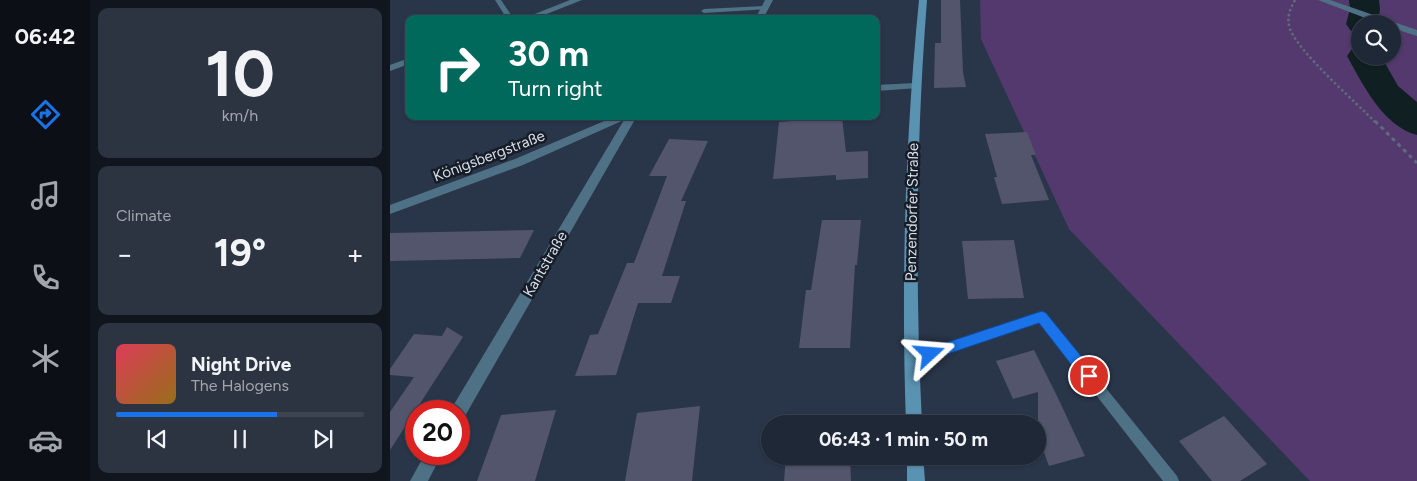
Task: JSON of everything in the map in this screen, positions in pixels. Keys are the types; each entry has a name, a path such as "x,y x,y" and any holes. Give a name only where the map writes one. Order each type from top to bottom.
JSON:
{"main road":[{"name":"Penzendorfer Straße","path":"914,415 911,360 910,208 915,86 923,0"},
{"path":"915,465 916,481"}],"street":[{"path":"537,15 578,0"},
{"path":"1322,0 1365,15"},
{"path":"1401,27 1417,33"},
{"path":"390,68 405,62"},
{"path":"880,88 915,86"},
{"name":"Königsbergstraße","path":"390,210 519,162 616,120"},
{"name":"Kantstraße","path":"464,400 630,120"},
{"path":"419,481 428,465"}],"lane":[{"path":"498,0 508,15"},
{"path":"704,11 767,4"},
{"path":"911,360 1042,317 1172,481"}],"path":[{"path":"1295,0 1291,7 1287,25 1292,36 1417,163"}],"shaded area":[{"path":"980,0 1417,0 1417,481 1310,481 1069,229 981,39"}],"building":[{"path":"941,0 960,0 963,72 966,87 934,88 935,43 941,43"},
{"path":"842,120 846,152 868,151 868,178 836,180 836,175 773,179 779,122"},
{"path":"1027,132 1036,155 1031,155 1049,200 1002,204 994,177 997,177 985,134"},
{"path":"669,139 708,141 681,201 686,201 662,276 680,276 671,303 638,303 616,375 575,376 590,335 598,334 627,263 634,263 667,176 649,176"},
{"path":"822,220 861,220 857,265 855,265 850,348 799,348 806,290 811,290"},
{"path":"534,230 520,258 390,261 390,233"},
{"path":"1014,240 1024,298 968,299 962,241"},
{"path":"447,327 463,337 422,400 405,400 405,427 390,450 390,412 414,377 390,375 390,369 414,334 442,336"},
{"path":"1034,350 1085,456 1049,466 1046,458 1046,415 1038,415 1038,392 1013,399 996,361"},
{"path":"700,406 692,481 625,481 637,413"},
{"path":"556,410 535,481 477,481 501,415"},
{"path":"1224,416 1267,464 1240,481 1212,481 1179,441"},
{"path":"785,465 850,465 851,481 784,481"}],"waterway":[{"path":"1364,0 1364,15"},
{"path":"1369,65 1384,92 1417,123"}],"route":[{"path":"930,354 1042,317 1089,376"}]}
